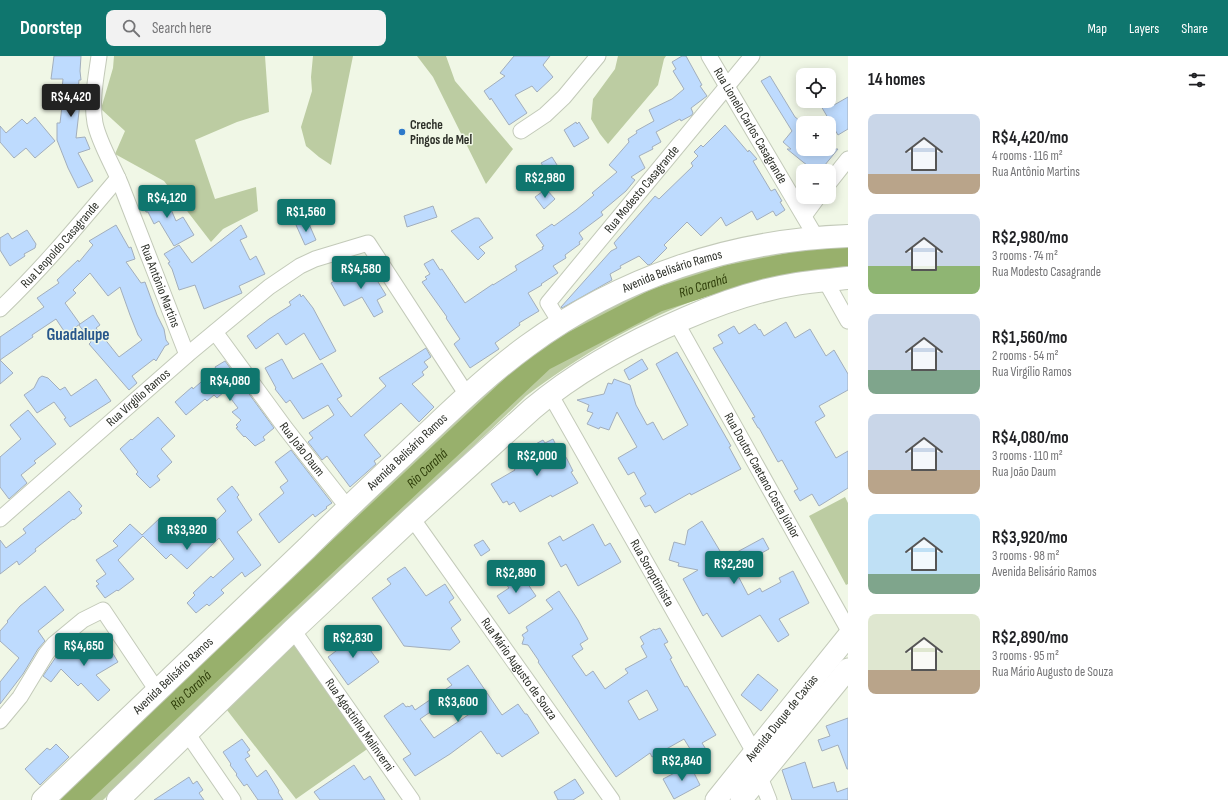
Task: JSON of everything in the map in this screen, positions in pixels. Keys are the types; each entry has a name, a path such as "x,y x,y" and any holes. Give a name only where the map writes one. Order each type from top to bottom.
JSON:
{"main road":[{"name":"Avenida Belisário Ramos","path":"43,800 158,692 467,395 529,344 586,308 622,289 696,260 756,247 816,237 848,236"},
{"path":"118,800 412,518 532,409 576,375 637,340 708,309 743,297 796,284 848,278"},
{"name":"Avenida Duque de Caxias","path":"716,800 848,636"},
{"name":"Avenida Duque de Caxias","path":"742,800 848,669"}],"street":[{"name":"Rua Antônio Martins","path":"99,56 95,94 95,124 118,178 187,355"},
{"path":"522,131 544,115 564,97 598,56"},
{"name":"Rua Lionelo Carlos Casagrande","path":"709,56 816,237"},
{"name":"Rua Modesto Casagrande","path":"561,324 548,303 752,56"},
{"path":"836,174 848,159"},
{"name":"Rua Leopoldo Casagrande","path":"0,309 50,257 118,178"},
{"path":"804,216 813,204"},
{"name":"Rua Virgílio Ramos","path":"0,519 187,355 269,287 300,266 315,259 368,243 467,395"},
{"path":"825,280 848,321"},
{"name":"Rua Doutor Caetano Costa Júnior","path":"676,322 848,629"},
{"name":"Rua João Daum","path":"215,332 348,508"},
{"name":"Rua Soroptimista","path":"550,394 754,752"},
{"name":"Rua Mário Augusto de Souza","path":"412,518 612,800"},
{"path":"0,721 20,697 46,654 54,644 83,620 103,610 158,692"},
{"name":"Rua Agostinho Malinverni","path":"294,630 412,800"},
{"path":"187,733 233,800"},
{"path":"760,777 769,800"}],"green space":[{"path":"114,56 265,56 269,112 237,122 195,140 215,199 256,187 258,211 223,229 211,242 164,181 115,154 125,131 101,109 113,68"},
{"path":"313,56 353,56 331,165 306,146 301,127 312,91 311,77"},
{"path":"417,56 446,56 455,81 513,149 486,184 433,77"},
{"path":"618,56 666,56 658,85 608,144 591,119 593,99 615,69"},
{"path":"848,243 848,268 752,283 722,291 692,302 662,314 606,343 552,377 526,396 103,800 52,800 479,394 550,340 630,296 721,262"},
{"path":"845,497 848,503 848,584 846,585 809,516"},
{"path":"293,630 373,745 296,799 220,701"}],"building":[{"path":"54,56 81,56 81,80 79,80 77,103 80,103 76,138 85,137 90,149 78,153 93,181 78,188 57,140 57,123 60,123 63,98 61,98 63,79 51,79"},
{"path":"514,56 550,56 543,65 553,77 537,92 532,86 515,95 527,113 509,125 491,98 490,100 484,91 505,76 500,73"},
{"path":"682,56 686,56 702,85 700,86 707,96 691,108 693,113 692,115 681,121 680,119 656,132 661,142 652,147 653,149 639,156 645,168 631,177 635,180 626,191 601,212 603,215 579,233 583,239 579,242 580,244 565,255 566,258 553,266 558,273 528,293 539,311 519,323 520,325 495,343 499,349 470,368 454,344 460,339 446,318 447,317 422,282 427,279 425,277 430,274 424,264 433,259 440,270 442,269 465,303 517,270 515,266 543,249 542,247 544,246 536,235 552,224 554,226 576,210 594,195 592,193 617,172 609,165 629,142 628,139 637,133 636,131 654,121 649,110 672,99 684,89 673,71 676,69 672,62"},
{"path":"770,76 796,118 796,156 832,156 826,164 806,164 787,149 791,149 783,142 792,131 761,81"},
{"path":"848,97 848,129 838,135 836,132 836,116 827,116 822,108 836,108 836,104"},
{"path":"35,117 55,141 35,158 26,148 14,158 0,142 0,126 6,133 22,119 27,124"},
{"path":"576,122 577,124 579,122 589,138 574,147 564,130"},
{"path":"725,125 748,152 749,150 757,159 753,161 771,191 775,189 785,210 776,216 773,211 757,220 752,211 726,226 721,217 701,236 687,222 664,245 667,248 651,264 648,265 639,256 620,266 621,268 610,274 612,280 562,308 561,307 611,251 617,248 614,243 655,196 659,199 693,166 691,163 698,156 694,152 701,145 703,147"},
{"path":"552,157 564,176 551,184 540,168 543,166 541,163"},
{"path":"546,189 555,199 544,209 535,197"},
{"path":"148,190 154,205 167,200 176,221 183,217 194,235 174,246 159,221 154,224 148,212 146,212 139,195"},
{"path":"433,206 437,217 407,227 404,216"},
{"path":"475,218 479,218 493,238 479,247 485,253 478,260 451,231"},
{"path":"306,221 309,224 316,240 305,245 296,225"},
{"path":"116,225 129,248 131,247 135,259 126,262 141,283 145,282 157,315 164,329 166,340 169,344 165,346 156,361 154,359 132,376 137,383 129,390 89,344 91,342 79,325 80,324 66,334 56,319 32,335 33,337 0,360 0,337 44,307 37,298 59,283 57,280 78,260 79,262 93,245 89,241","holes":["90,273 108,296 120,287 138,335 142,340 119,357 96,328 100,325 93,315 80,324 65,303 76,293 73,290"]},
{"path":"241,225 247,237 240,240 250,260 256,256 265,274 239,286 242,293 204,309 195,285 179,290 172,269 168,263 170,262 164,254 179,245 192,263"},
{"path":"27,230 36,244 35,248 24,254 25,256 10,266 0,250 0,238 8,233 12,239"},
{"path":"372,268 377,276 375,277 386,295 377,300 383,312 374,317 362,297 344,306 331,283 346,274 348,278 359,272 360,274"},
{"path":"300,294 301,297 303,295 313,308 336,351 320,360 304,333 286,345 278,333 256,349 247,336 269,319 291,305 289,302"},
{"path":"786,322 795,338 810,329 826,356 834,350 848,374 848,390 819,406 825,416 815,422 836,458 848,451 848,488 819,506 812,494 800,501 794,491 798,489 782,460 778,462 752,418 755,417 713,348 723,343 718,335 734,326 739,334 755,324 764,336"},
{"path":"426,348 431,357 424,362 428,367 422,372 424,375 412,384 434,407 419,422 401,403 364,435 381,456 374,461 376,464 350,487 327,456 322,460 308,442 313,438 309,433 334,415 328,405 303,419 290,400 286,403 275,389 276,388 265,368 282,359 293,379 322,363 342,396 337,399 351,417 386,386 379,378"},
{"path":"677,352 731,446 729,447 741,469 691,495 690,493 655,513 650,505 645,507 640,498 646,494 634,472 628,475 618,458 637,447 617,412 609,430 600,427 599,429 587,424 593,413 587,411 589,405 577,400 604,394 608,383 612,384 614,379 630,385 636,405 647,425 653,422 663,440 688,425 656,364"},
{"path":"642,359 648,369 629,380 624,370"},
{"path":"0,360 13,373 0,384"},
{"path":"225,361 274,428 263,437 265,440 255,446 236,428 238,427 236,425 241,420 232,412 238,408 225,391 217,398 214,395 207,401 205,399 186,415 175,402 216,369 215,367"},
{"path":"42,376 48,378 60,390 65,387 71,396 96,379 111,401 70,427 64,419 66,418 54,402 37,413 24,395 34,388 39,378"},
{"path":"28,410 56,444 34,461 36,463 21,475 27,483 9,499 0,487 0,457 21,439 10,425"},
{"path":"158,417 175,436 161,449 172,462 157,476 160,480 150,488 136,474 138,472 120,449"},
{"path":"553,439 556,445 558,444 567,459 573,471 571,472 578,483 552,497 551,495 520,512 514,502 509,505 507,501 503,503 491,484 515,470 512,465 535,452 532,446 543,440 545,443"},
{"path":"291,450 332,503 315,517 313,514 279,543 259,514 284,493 280,487 288,481 275,462"},
{"path":"232,486 239,495 237,497 252,520 237,532 261,565 245,577 242,572 221,590 224,593 209,606 207,604 196,613 187,603 195,595 193,593 211,576 213,578 234,559 219,538 187,569 171,554 166,559 143,536 118,560 134,579 118,591 117,590 105,598 96,586 99,584 96,581 106,574 96,560 118,546 113,541 130,524 142,535 160,518 170,529 176,523 195,541 226,511 217,499"},
{"path":"69,491 82,506 79,509 82,513 35,549 36,551 19,565 17,561 0,574 0,540 6,548 26,533 23,529"},
{"path":"702,521 723,556 725,555 726,558 763,538 769,549 758,555 761,559 736,572 748,595 760,588 762,592 781,582 779,578 793,571 809,603 779,619 789,635 778,642 760,615 722,637 707,613 703,616 683,579 698,570 678,566 679,563 669,560 674,542 685,545 688,530"},
{"path":"593,524 605,546 610,543 621,562 578,586 566,564 561,567 548,543 560,536 563,541"},
{"path":"483,540 490,550 481,556 474,545"},
{"path":"405,567 426,596 445,584 454,598 449,602 461,620 451,628 460,642 450,650 404,646 372,598 391,584 387,579"},
{"path":"521,574 536,596 509,614 497,596 509,588 506,584"},
{"path":"45,586 64,610 38,631 45,641 38,649 23,674 0,704 0,682 19,658 0,641 0,631 20,606"},
{"path":"559,591 578,620 588,639 580,644 583,649 572,656 586,676 593,671 605,689 628,673 625,669 647,657 641,646 644,644 640,637 654,629 660,628 668,642 664,644 672,658 670,659 685,687 687,686 716,735 702,743 707,751 695,757 684,739 652,757 650,753 616,777 528,645 522,644 524,638 522,635 528,631 526,627 553,609 546,600","holes":["647,690 658,710 639,720 628,701"]},
{"path":"359,635 379,662 348,685 328,657 344,645 342,644"},
{"path":"93,637 107,655 112,652 118,662 96,675 110,690 98,701 81,683 78,686 61,669 51,682 43,676 58,654 69,645 74,652"},
{"path":"468,665 502,715 518,704 525,714 527,714 539,733 502,757 499,753 497,754 481,731 450,754 415,776 403,759 411,754 384,716 403,703 406,707 412,705 415,710 452,685 447,679","holes":["457,694 471,713 434,738 420,719"]},
{"path":"758,674 778,690 761,711 741,695"},
{"path":"848,718 847,769 838,745 822,751 818,740 830,736 826,726"},
{"path":"242,739 250,750 247,752 250,756 245,759 257,777 266,770 283,800 258,800 247,784 244,786 236,775 237,774 223,752"},
{"path":"56,744 69,757 40,785 25,769 47,748 50,750"},
{"path":"805,762 813,788 834,782 837,792 848,788 848,800 792,800 782,770"},
{"path":"354,765 364,780 370,776 385,800 320,800 314,792"},
{"path":"690,765 700,785 674,799 663,779"},
{"path":"189,777 193,784 197,781 203,790 199,793 204,800 154,800"},
{"path":"575,779 584,793 573,800 558,800 554,792"}],"waterway":[{"name":"Rio Carahá","path":"73,800 543,359 657,300 729,277 804,262 848,259"}],"place":[{"name":"Creche Pingos de Mel","path":"402,132"}],"district":[{"name":"Guadalupe","path":"78,335"}]}
